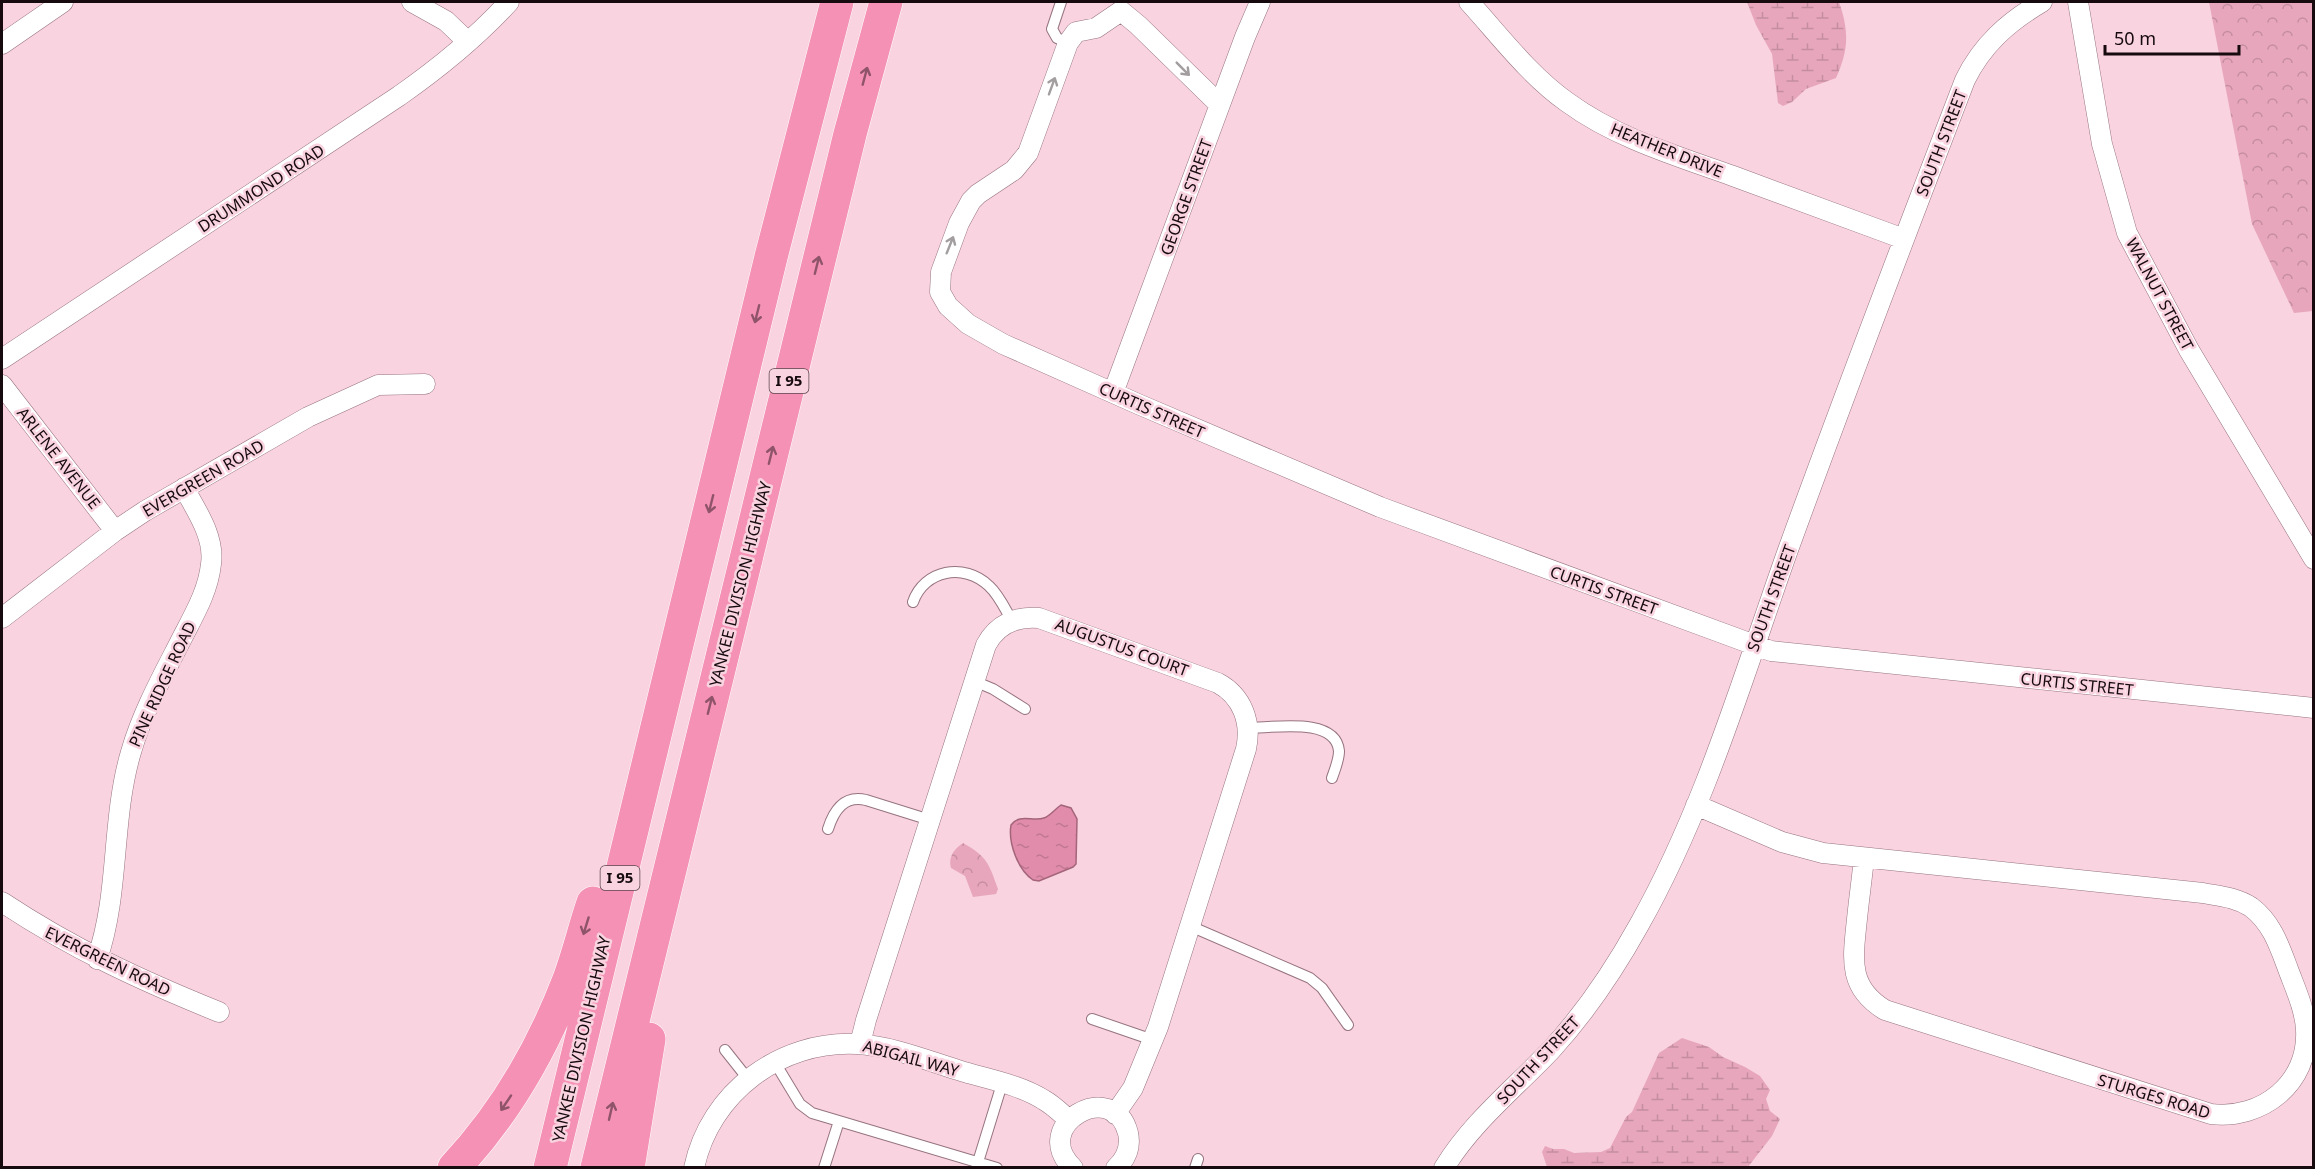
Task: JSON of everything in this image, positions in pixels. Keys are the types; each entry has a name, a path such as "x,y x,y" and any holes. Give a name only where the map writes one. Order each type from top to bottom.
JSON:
{"highway":[{"path":"771,257 787,116 816,2"},
{"name":"YANKEE DIVISION HIGHWAY","path":"550,1167 771,257 837,2"},
{"name":"YANKEE DIVISION HIGHWAY","path":"597,1167 849,134 886,2"},
{"path":"454,1167 486,1131 514,1089 543,1039 568,982 690,589"},
{"path":"628,1167 696,762"}],"street":[{"path":"2,45 63,2"},
{"path":"412,2 446,21 468,42"},
{"name":"DRUMMOND ROAD","path":"2,359 399,96 468,42 509,2"},
{"name":"GEORGE STREET","path":"1113,393 1260,2"},
{"name":"HEATHER DRIVE","path":"1469,2 1534,73 1566,102 1596,120 1669,153 1904,239"},
{"name":"SOUTH STREET","path":"1444,1167 1469,1133 1551,1049 1609,976 1655,895 1696,805 1904,239 1971,68 1979,54 1998,34 2019,15 2042,2"},
{"name":"WALNUT STREET","path":"2078,2 2102,144 2127,233 2189,350 2313,559"},
{"path":"1068,44 1076,32 1096,28 1117,6 1220,105"},
{"name":"CURTIS STREET","path":"1068,44 1028,153 1014,170 978,194 963,215 941,272 940,286 944,301 968,324 1003,344 1380,507 1754,645 1779,652 2313,708"},
{"name":"EVERGREEN ROAD","path":"2,618 115,531 184,488 308,417 361,392 387,383 425,384"},
{"name":"ARLENE AVENUE","path":"2,385 115,531"},
{"name":"PINE RIDGE ROAD","path":"97,959 105,932 122,793 130,753 142,720 196,611 210,574 212,557 210,543 200,517 184,488"},
{"name":"AUGUSTUS COURT","path":"1012,621 1027,617 1040,618 1218,683 1239,701 1248,728 1246,749 1154,1040 1133,1088 1115,1114"},
{"path":"860,1044 989,639 998,629 1012,621"},
{"name":"STURGES ROAD","path":"1696,805 1788,844 1823,853 2203,893 2239,901 2260,915 2272,930 2301,1006 2306,1038 2299,1068 2287,1086 2262,1106 2243,1114 2211,1114 1885,1010 1865,993 1854,969 1853,951 1864,858"},
{"name":"EVERGREEN ROAD","path":"2,902 54,936 97,959 219,1012"},
{"name":"ABIGAIL WAY","path":"694,1167 702,1140 711,1123 728,1099 748,1079 774,1061 818,1046 860,1044 894,1051 1002,1084 1045,1100 1069,1120"},
{"path":"1073,1167 1063,1154 1061,1142 1063,1130 1069,1120 1079,1112 1091,1108 1104,1109 1115,1114 1126,1128 1127,1150 1118,1167"}],"lane":[{"path":"1061,2 1052,28 1057,38 1068,44"},
{"path":"913,602 919,589 930,578 945,572 960,573 980,579 989,586 1012,621"},
{"path":"974,681 993,688 1025,709"},
{"path":"1248,728 1316,727 1328,732 1334,738 1338,749 1338,758 1332,778"},
{"path":"828,829 833,814 839,806 857,799 930,820"},
{"path":"1190,926 1310,978 1322,988 1348,1025"},
{"path":"1092,1019 1154,1040"},
{"path":"725,1050 748,1079"},
{"path":"774,1061 803,1106 812,1113 997,1167"},
{"path":"978,1162 1002,1084"},
{"path":"824,1167 840,1121"}],"green space":[{"path":"1747,2 1839,2 1845,22 1846,40 1836,78 1806,89 1792,102 1783,106 1778,103 1772,54 1756,25"},
{"path":"2209,2 2313,2 2313,311 2294,313 2252,224"},
{"path":"963,843 977,852 986,862 998,889 996,894 973,897 965,876 951,868 952,854"},
{"path":"1682,1038 1709,1047 1723,1057 1745,1067 1760,1076 1770,1090 1766,1099 1770,1111 1780,1119 1772,1136 1748,1167 1547,1167 1542,1152 1545,1146 1574,1153 1601,1152 1610,1148 1626,1117 1632,1112 1659,1053"}],"water":[{"path":"1061,805 1071,808 1077,819 1076,864 1039,881 1033,880 1023,870 1015,855 1011,840 1011,825 1018,819 1044,818"}]}
